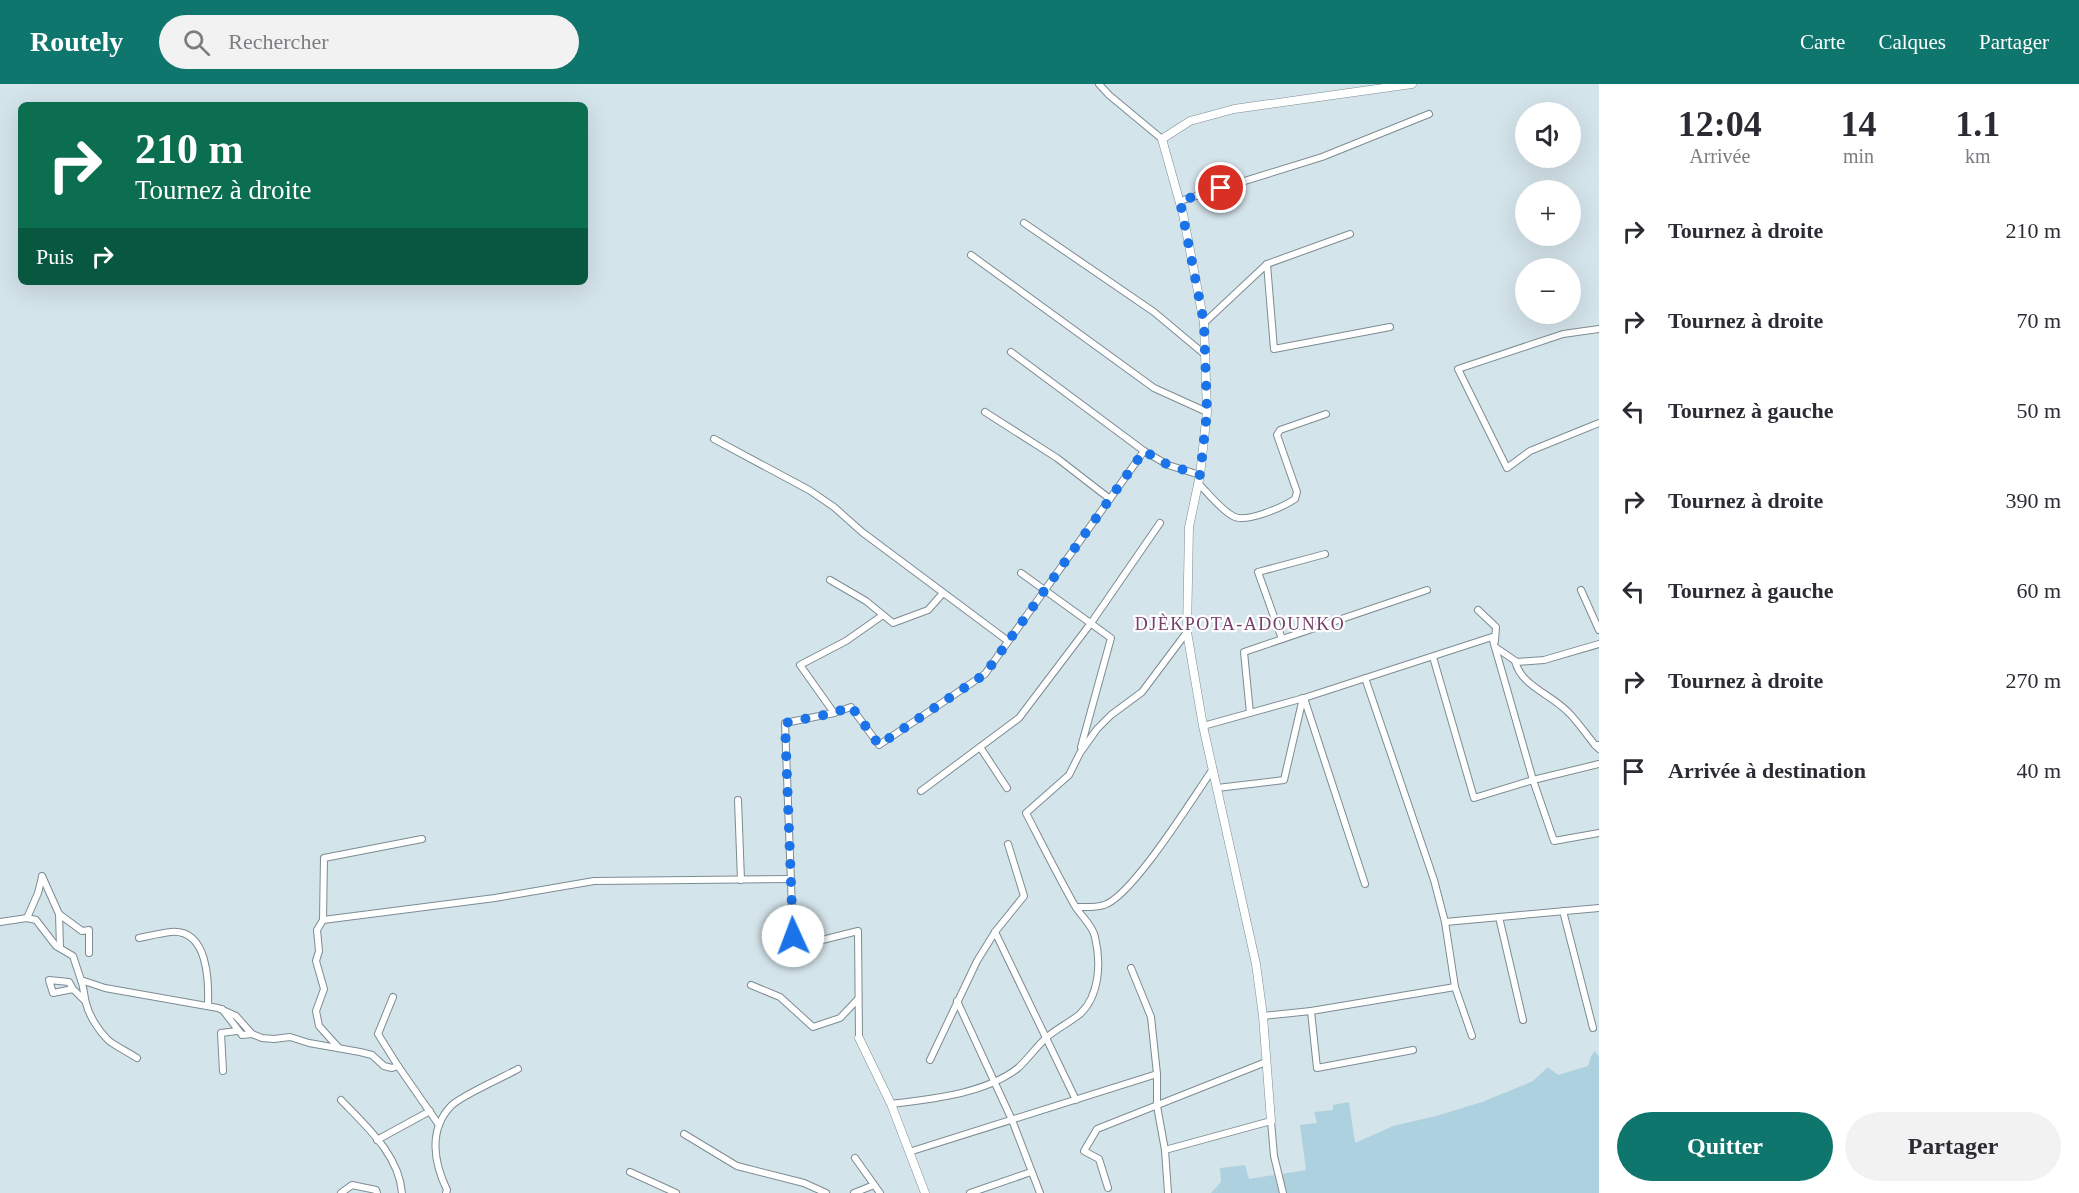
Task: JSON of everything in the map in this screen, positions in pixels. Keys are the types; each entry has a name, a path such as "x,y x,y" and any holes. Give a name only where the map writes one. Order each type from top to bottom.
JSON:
{"street":[{"path":"1099,84 1108,95 1162,139 1180,201 1204,323 1203,353 1207,412 1199,479 1189,527 1187,632 1203,726 1249,930 1263,1016 1274,1156 1283,1193"},
{"path":"1162,139 1190,121 1213,113 1412,84"},
{"path":"1180,201 1322,157 1429,114"},
{"path":"1024,224 1154,312 1203,353"},
{"path":"1204,323 1267,264 1350,234"},
{"path":"971,255 1154,388 1207,412"},
{"path":"1267,264 1274,350 1390,327"},
{"path":"1599,329 1563,334 1458,369 1507,468 1530,451 1599,423"},
{"path":"1011,352 1144,451 1199,479 1233,517 1243,519 1295,500 1297,492 1277,435 1280,430 1326,414"},
{"path":"985,412 1057,458 1110,499"},
{"path":"714,439 809,490 834,507 862,532 1008,641"},
{"path":"925,1193 891,1104 859,1038 858,931 802,945 793,936 785,723 834,713 851,706 879,745 985,674 1144,451"},
{"path":"921,791 1019,718 1090,623 1160,523"},
{"path":"1282,639 1258,572 1325,554"},
{"path":"1021,573 1111,638 1080,753"},
{"path":"830,580 866,601 893,623 928,610 943,593"},
{"path":"1250,712 1244,652 1427,590"},
{"path":"1581,590 1599,630"},
{"path":"1478,610 1496,627 1495,646"},
{"path":"834,713 800,664 846,642 884,615"},
{"path":"891,1104 942,1097 994,1082 1018,1067 1047,1038 1080,1014 1091,1001 1099,963 1095,934 1076,907 1026,813 1069,775 1080,753 1097,729 1111,715 1142,692 1187,632"},
{"path":"1203,726 1304,698 1492,637 1533,780 1554,841 1599,833"},
{"path":"1495,646 1515,661 1544,660 1599,644"},
{"path":"1433,657 1474,798 1533,780 1599,764"},
{"path":"1515,661 1517,671 1568,712 1598,746"},
{"path":"1365,678 1434,880 1445,922 1455,987 1472,1036"},
{"path":"1217,788 1284,780 1304,698"},
{"path":"1304,698 1365,884"},
{"path":"980,747 1007,788"},
{"path":"1076,907 1105,905 1119,896 1148,864 1213,769"},
{"path":"738,800 741,880"},
{"path":"338,1047 319,1026 316,1011 324,989 316,961 319,951 317,930 323,920 324,858 422,839"},
{"path":"930,1060 977,961 995,932 1024,896 1008,844"},
{"path":"27,918 38,893 42,876 59,914 60,948"},
{"path":"323,920 495,898 594,881 791,879"},
{"path":"1445,922 1599,908"},
{"path":"1563,911 1593,1028"},
{"path":"59,914 82,931 89,930 89,953"},
{"path":"1499,917 1523,1020"},
{"path":"0,922 27,918 36,920 56,946 74,956 85,991 85,1001"},
{"path":"139,938 173,932 190,936 199,947 206,966 209,980 208,1006"},
{"path":"995,932 1076,1100"},
{"path":"1131,968 1151,1017 1168,1193"},
{"path":"81,980 105,988 222,1009 236,1016 252,1034 262,1038 290,1037 372,1055 384,1066 392,1068 398,1066"},
{"path":"751,985 780,997 813,1028 840,1018 858,999"},
{"path":"1263,1016 1311,1011 1455,987"},
{"path":"73,989 85,1001 90,1013 109,1041 137,1058"},
{"path":"393,997 378,1034 439,1125"},
{"path":"957,1001 1012,1120 1040,1193"},
{"path":"222,1009 237,1031 242,1035 252,1034"},
{"path":"1311,1011 1317,1068 1413,1050"},
{"path":"223,1071 221,1033 237,1031"},
{"path":"1108,1188 1098,1159 1084,1151 1097,1129 1266,1062"},
{"path":"446,1193 435,1152 439,1125 452,1105 518,1069"},
{"path":"909,1152 1157,1074"},
{"path":"341,1100 392,1160 401,1177 402,1193"},
{"path":"377,1140 430,1111"},
{"path":"1165,1150 1271,1121"},
{"path":"684,1134 737,1166 804,1183 826,1193"},
{"path":"855,1158 880,1193"},
{"path":"630,1172 676,1193"},
{"path":"970,1193 1031,1172"},
{"path":"341,1193 352,1185 376,1190 377,1193"},
{"path":"854,1193 874,1185"}],"shaded area":[{"path":"1595,1051 1599,1057 1599,1193 1287,1193 1282,1174 1306,1170 1300,1125 1317,1123 1314,1112 1333,1110 1333,1105 1349,1102 1355,1143 1393,1126 1482,1102 1533,1081 1548,1067 1558,1075 1588,1066"},
{"path":"1245,1165 1249,1179 1274,1175 1279,1193 1211,1193 1221,1182 1220,1168"}],"district":[{"name":"DJÈKPOTA-ADOUNKO","path":"1240,624"}],"route":[{"path":"793,936 785,723 834,713 851,706 879,745 985,674 1144,451 1168,465 1200,475 1207,412 1203,353 1204,323 1180,201 1221,188"}]}
